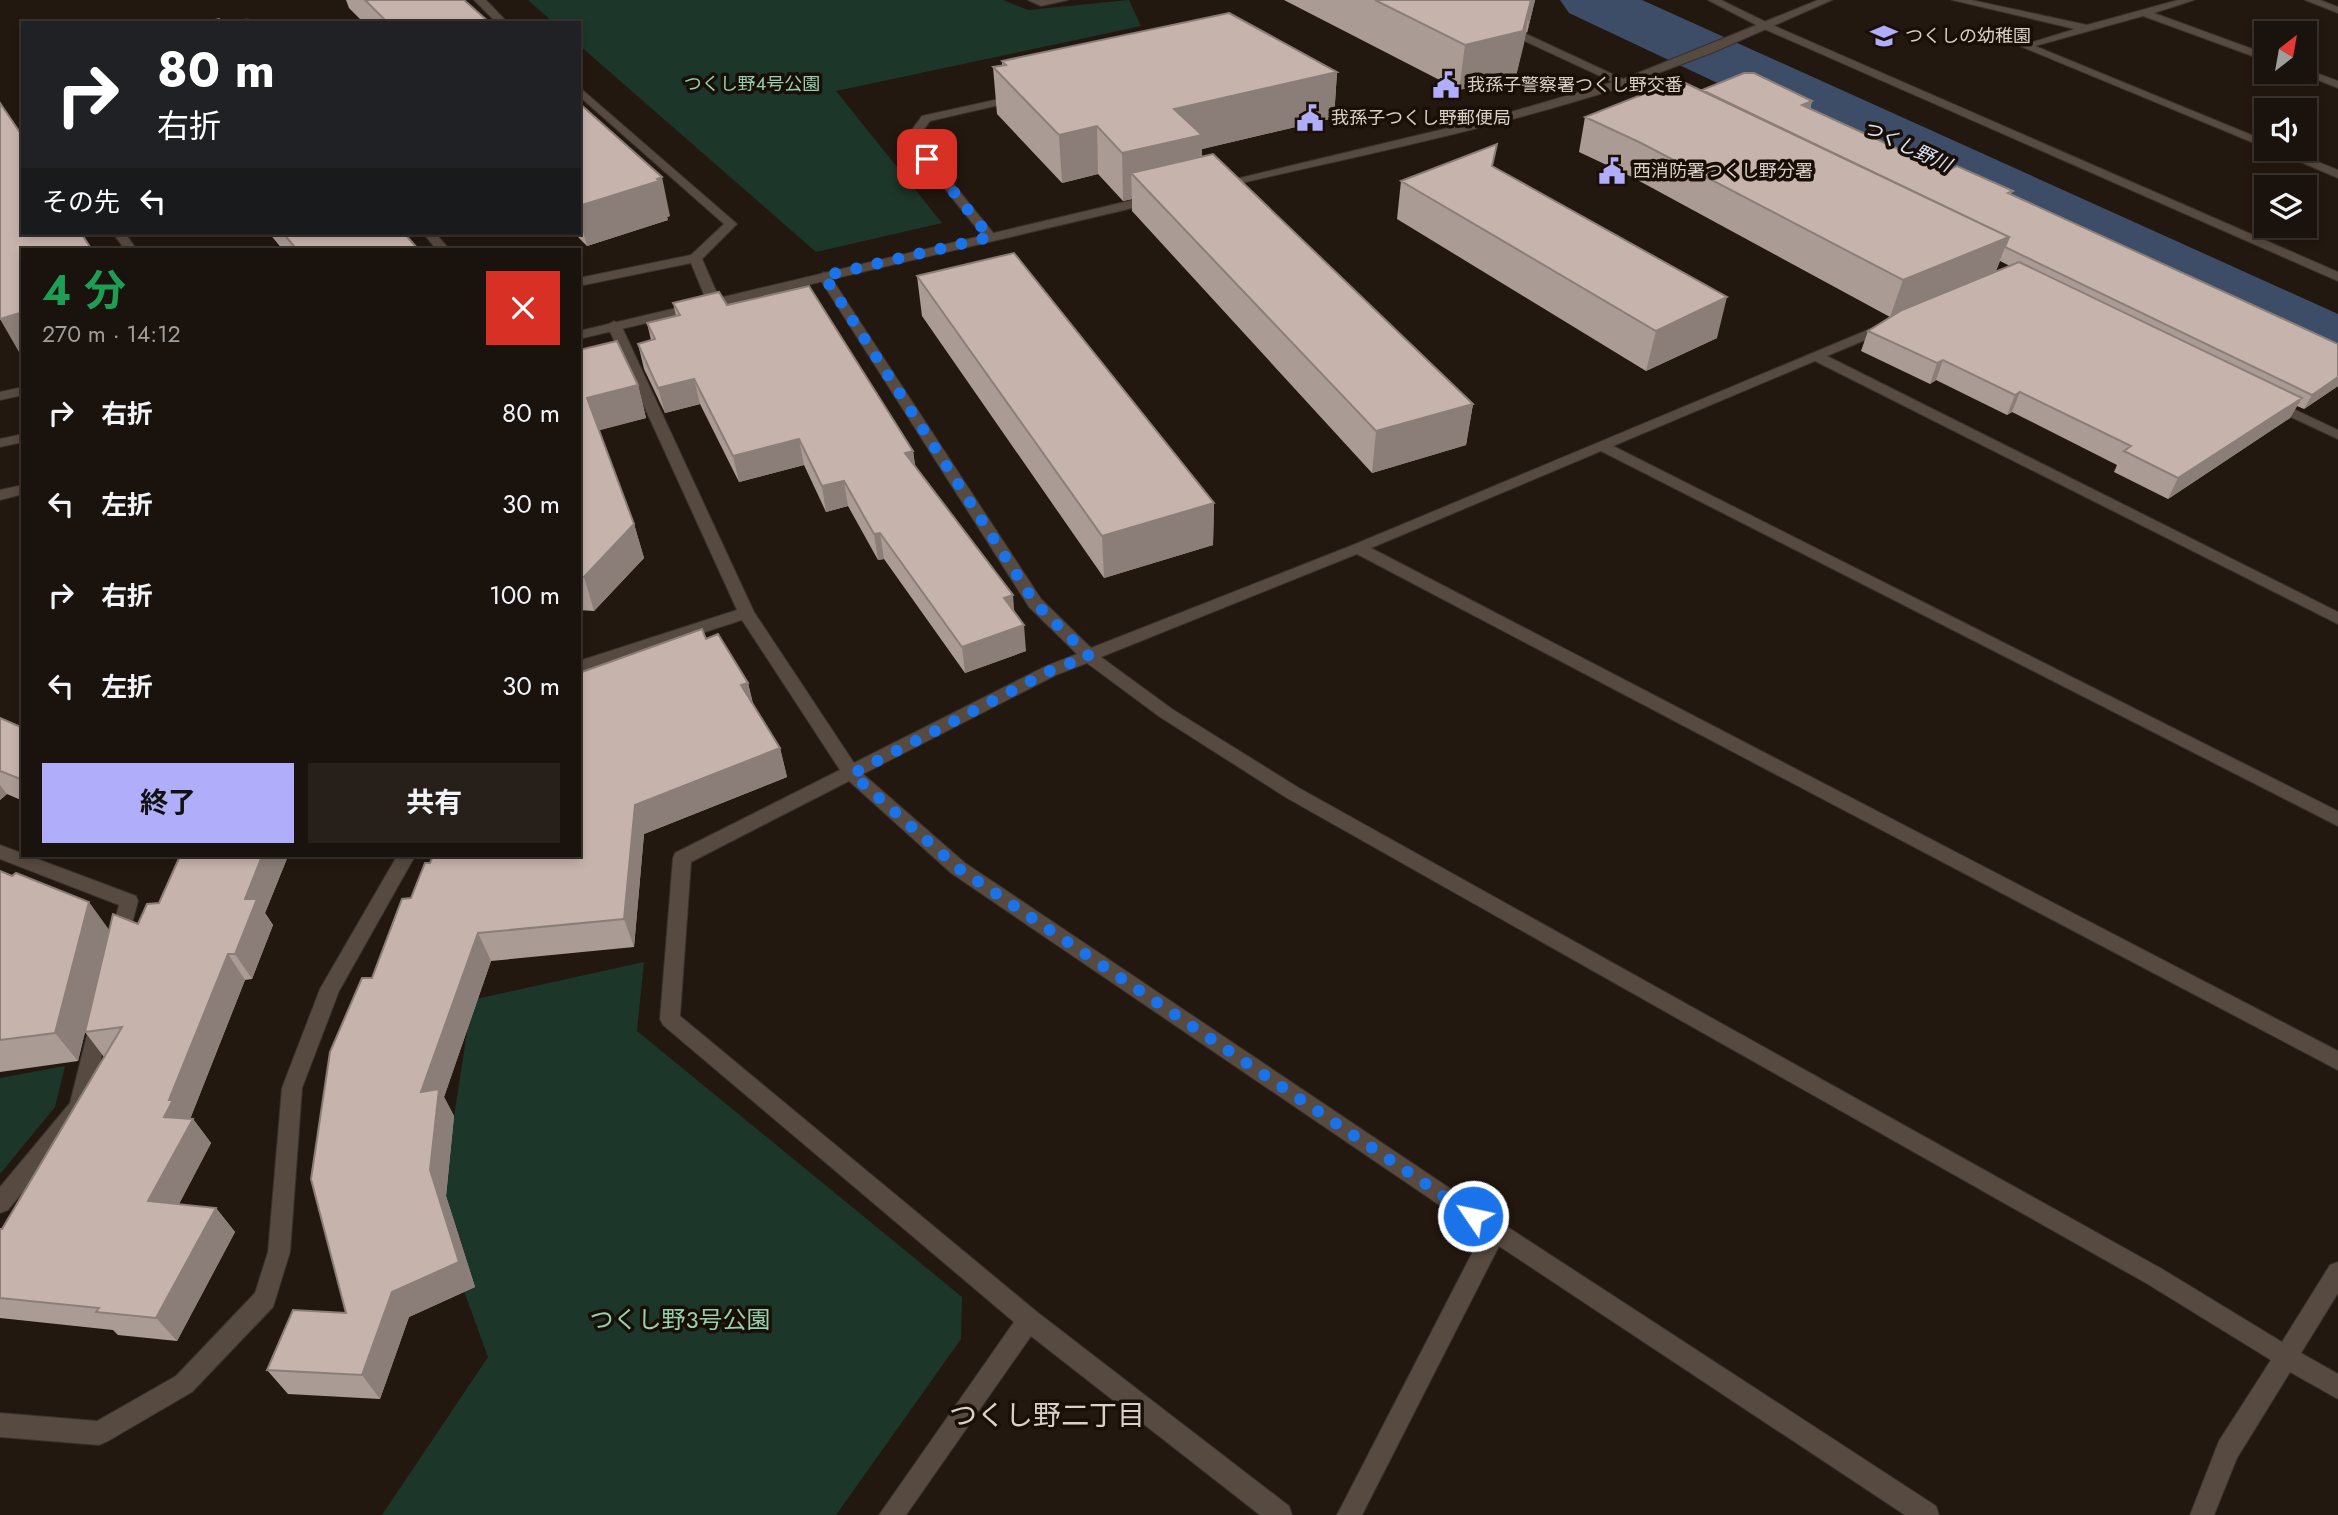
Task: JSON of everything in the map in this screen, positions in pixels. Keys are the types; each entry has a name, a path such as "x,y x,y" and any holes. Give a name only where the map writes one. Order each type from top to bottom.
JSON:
{"street":[{"path":"481,0 478,1 501,21"},
{"path":"1033,0 1041,3 1063,0"},
{"path":"1713,0 1766,26 2337,276"},
{"path":"1204,188 1457,129 1623,82 1827,0"},
{"path":"1957,0 2086,29"},
{"path":"2189,0 2025,46 2254,140"},
{"path":"2310,0 2338,10"},
{"path":"2145,13 2254,54"},
{"path":"1490,21 1683,112"},
{"path":"2317,77 2338,85"},
{"path":"581,92 731,224 695,258 581,282"},
{"path":"990,237 911,139 926,118 1033,95"},
{"path":"2306,161 2338,174"},
{"path":"581,334 1164,197"},
{"path":"695,258 714,302"},
{"path":"824,276 1035,603 1089,656 1166,713 1293,793 2154,1276 2338,1387"},
{"path":"1280,1515 1029,1320 670,1018 682,858 852,774 1050,671 1358,548 1901,320"},
{"path":"614,325 746,613 852,774 958,868 1495,1231 1927,1515"},
{"path":"1816,356 2338,619"},
{"path":"0,396 21,391"},
{"path":"2265,399 2338,435"},
{"path":"0,443 21,438"},
{"path":"1602,446 2338,819"},
{"path":"0,495 21,490"},
{"path":"1358,548 2338,1062"},
{"path":"581,666 746,613"},
{"path":"0,852 129,901 114,965"},
{"path":"0,1425 99,1433 184,1384 265,1299 279,1252 292,1088 330,989 406,857"},
{"path":"0,1203 80,1107 104,1004"},
{"path":"1349,1515 1495,1231"},
{"path":"2202,1515 2228,1450 2338,1272"},
{"path":"891,1515 1029,1320"}],"green space":[{"name":"つくし野4号公園","path":"528,0 1003,0 1028,10 1129,0 1141,26 836,91 942,223 816,252 581,47 581,21 552,21"},
{"name":"つくし野3号公園","path":"644,962 637,1031 962,1297 961,1339 836,1515 382,1515 488,1357 438,1220 472,1000"},
{"path":"65,1066 55,1107 0,1174 0,1078"}],"building":[{"path":"365,0 464,0 488,21 386,21"},
{"path":"1375,0 1531,0 1523,31 1465,45"},
{"path":"1533,0 1529,20 1528,19"},
{"path":"1229,13 1337,72 1174,109 1202,135 1122,153 1097,126 1059,135 993,67 1006,65 1002,61"},
{"path":"1744,73 1754,73 1812,101 1802,105 1946,171 1957,166 2013,191 2008,193 2338,344 2338,377 2312,395 2005,247 2009,237 1702,90"},
{"path":"1679,80 2009,237 1903,280 1639,142 1585,117"},
{"path":"0,103 21,134 21,235 82,235 91,248 21,248 21,313 0,319"},
{"path":"581,105 662,177 657,179 659,181 581,205"},
{"path":"1497,144 1492,166 1727,297 1656,331 1401,181"},
{"path":"1213,154 1473,404 1376,431 1131,173"},
{"path":"285,235 406,235 417,248 295,248"},
{"path":"1014,253 1214,503 1102,536 917,276"},
{"path":"2019,262 2302,398 2178,478 2124,451 2131,446 2020,392 2015,395 1943,360 1937,363 1868,331 1902,310"},
{"path":"809,286 913,451 905,453 1013,595 1004,598 1024,625 962,647 880,533 874,534 844,481 822,486 799,439 733,456 694,379 658,388 638,344 655,339 647,323 680,315 673,303 719,292 727,305"},
{"path":"617,341 638,385 587,398 634,524 584,577 581,577 581,350"},
{"path":"702,629 706,639 718,634 748,683 741,685 780,748 635,805 624,919 478,933 421,1092 439,1089 430,1170 459,1262 392,1292 362,1375 267,1370 293,1310 346,1313 311,1179 330,1052 362,978 372,978 402,899 411,898 425,863 430,863 433,857 581,857 581,672"},
{"path":"0,718 21,727 21,779 0,771"},
{"path":"180,857 262,857 245,899 257,899 235,954 228,954 169,1100 173,1100 164,1117 193,1119 148,1201 216,1208 156,1318 96,1312 99,1308 0,1298 0,1229 122,1027 85,1032 113,914 138,924 147,904 159,903"},
{"path":"0,871 12,876 16,873 89,902 55,1033 0,1040"}],"waterway":[{"name":"つくし野川","path":"1591,0 2338,345"}],"place":[{"name":"つくしの幼稚園","path":"1884,36"},
{"name":"我孫子警察署つくし野交番","path":"1446,85"},
{"name":"我孫子つくし野郵便局","path":"1310,118"},
{"name":"西消防署つくし野分署","path":"1612,171"}],"district":[{"name":"つくし野二丁目","path":"1047,1415"}],"route":[{"path":"927,159 990,237 824,276 1035,603 1089,656 1050,671 852,774 958,868 1473,1216"}]}
